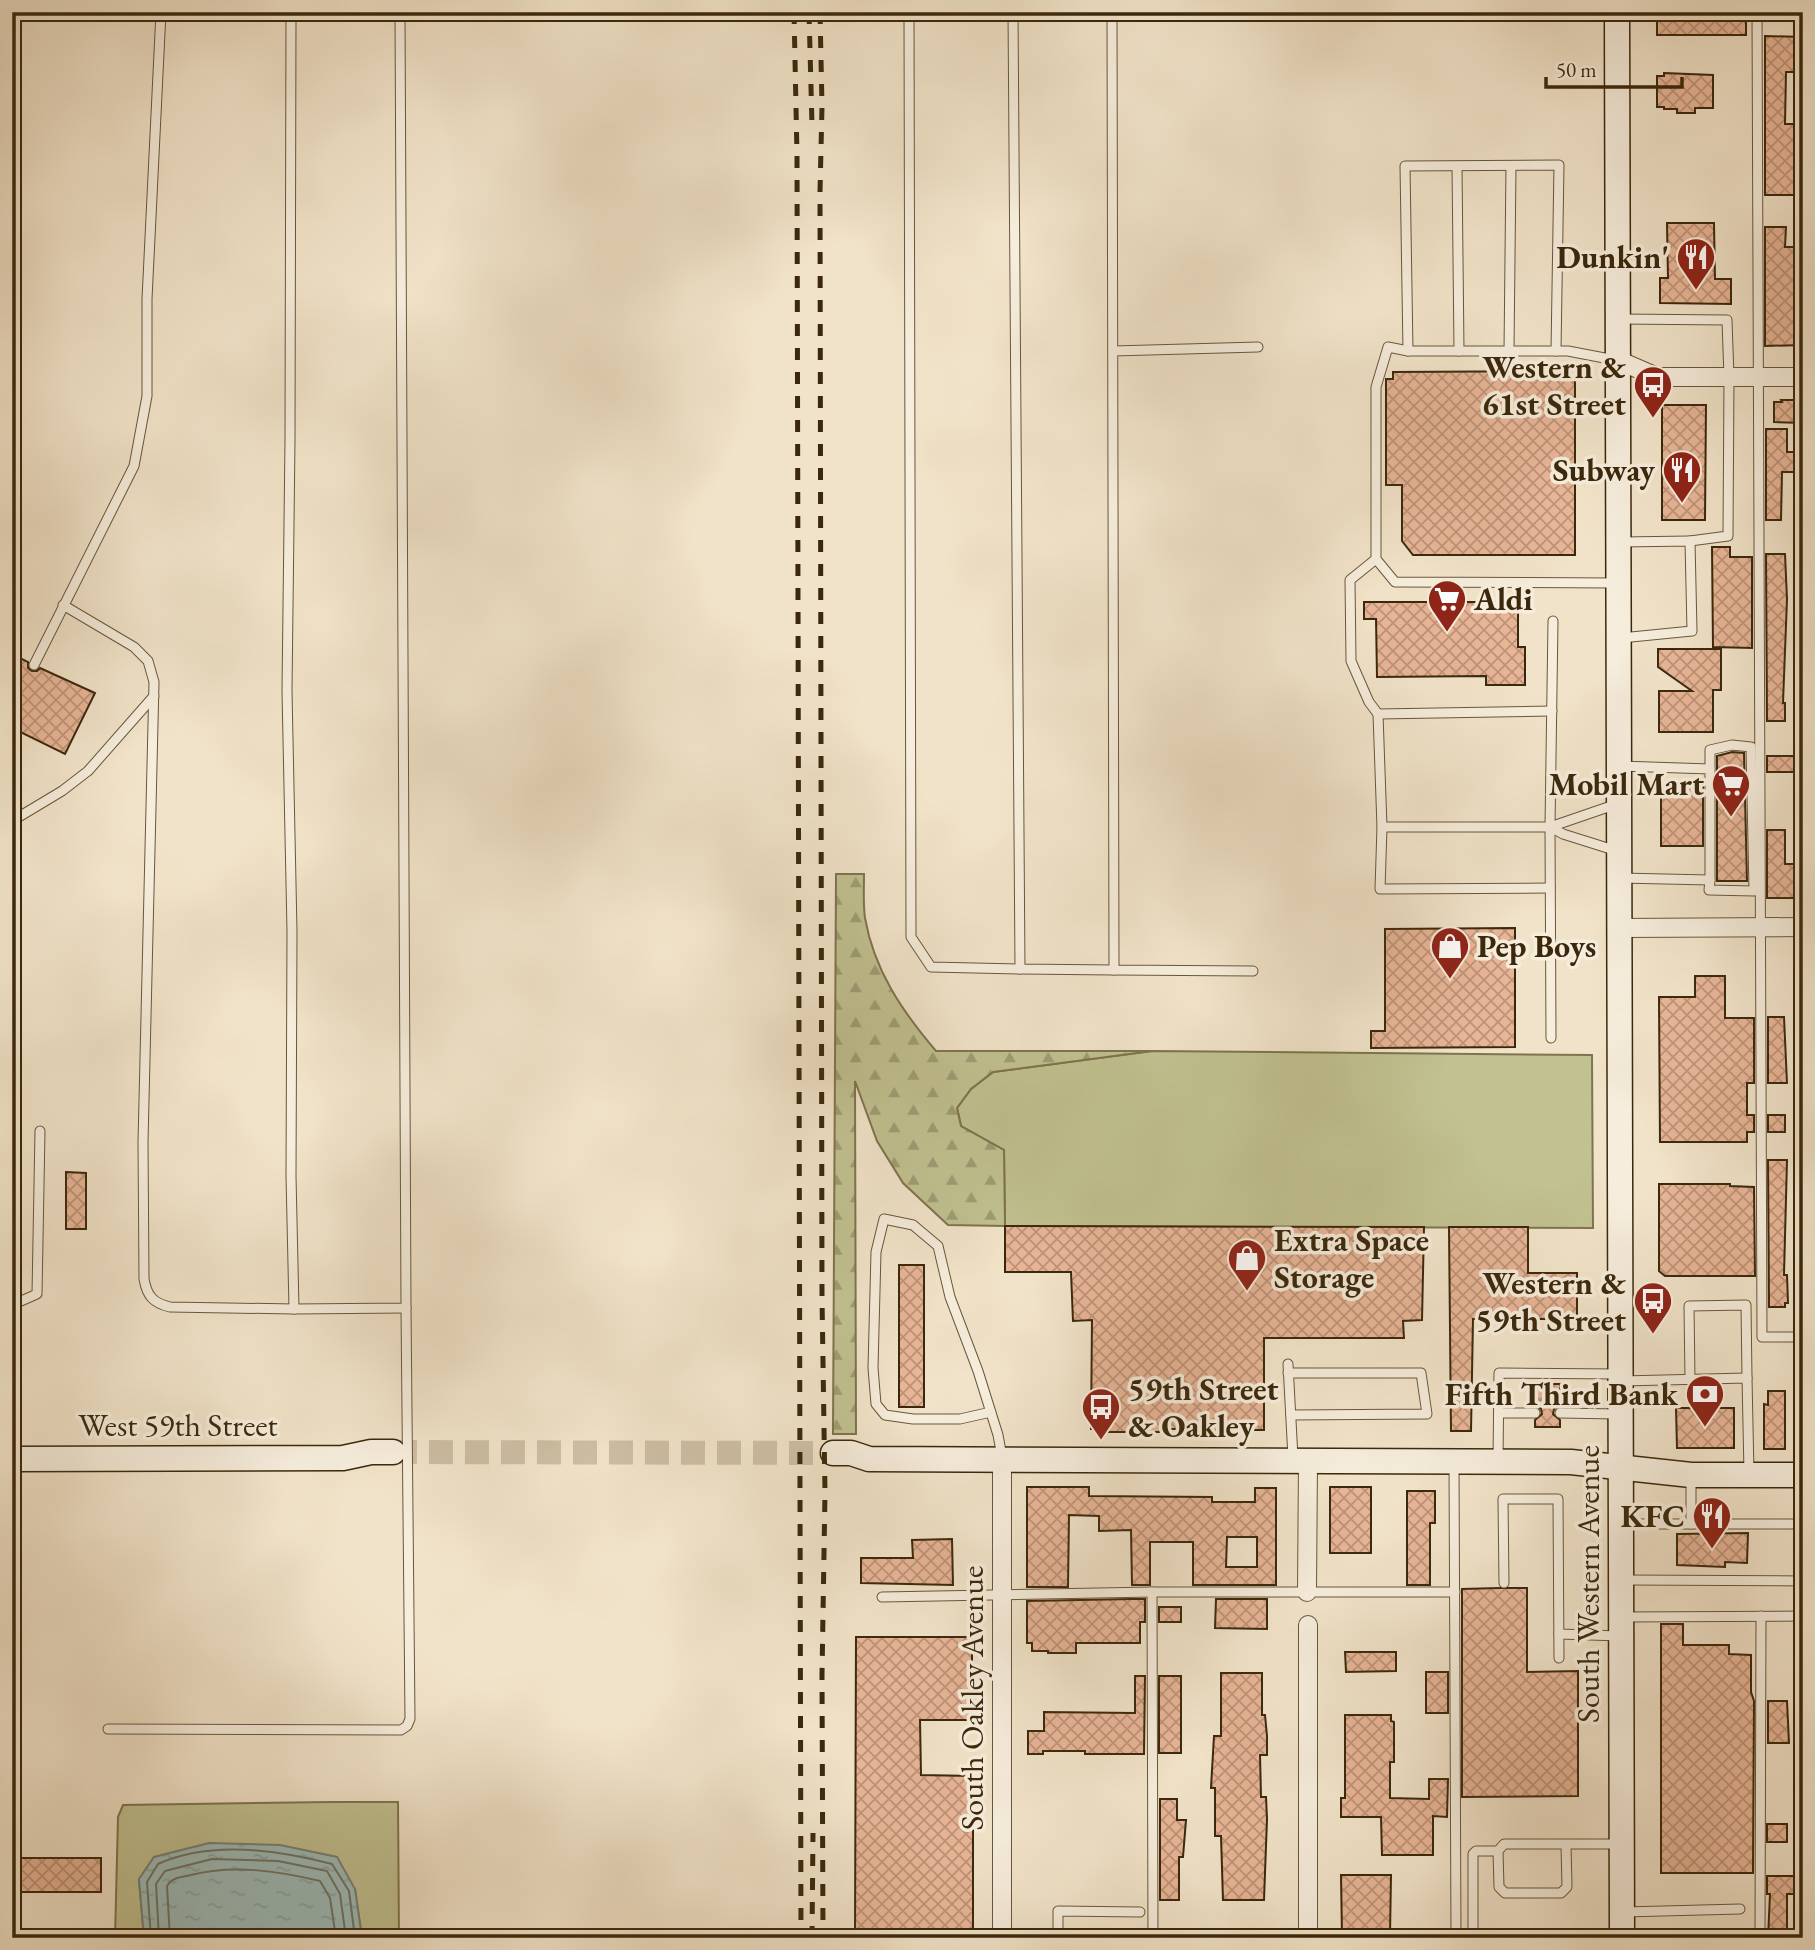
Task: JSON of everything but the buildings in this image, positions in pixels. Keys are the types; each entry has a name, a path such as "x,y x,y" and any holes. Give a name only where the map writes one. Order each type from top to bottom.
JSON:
{"main road":[{"name":"South Western Avenue","path":"1617,12 1620,319 1622,1938"},
{"name":"West 59th Street","path":"12,1459 343,1458 371,1452 394,1458"},
{"path":"833,1459 851,1452 869,1459 1571,1462 1691,1475 1803,1475"}],"street":[{"path":"1620,361 1657,377 1803,377"},
{"path":"1619,928 1803,927"},
{"name":"South Oakley Avenue","path":"1002,1459 1002,1938"},
{"path":"1300,1460 1307,1592"},
{"path":"1308,1625 1308,1938"}],"lane":[{"path":"34,665 134,467 147,396 147,299 161,12"},
{"path":"291,12 287,691 292,931 291,1176 294,1309"},
{"path":"108,1729 401,1730 411,1719 406,1308 400,12"},
{"path":"909,12 911,937 932,967 1253,971"},
{"path":"1013,12 1020,969"},
{"path":"1112,12 1114,970"},
{"path":"1757,12 1762,1337 1803,1337"},
{"path":"1408,351 1405,166 1559,165 1556,351"},
{"path":"1457,166 1459,351"},
{"path":"1509,351 1511,166"},
{"path":"1619,542 1690,541 1728,536 1729,377 1727,320 1620,319"},
{"path":"1113,351 1258,347"},
{"path":"1619,583 1395,582 1376,559 1376,387 1388,347 1408,351 1556,351 1620,361"},
{"path":"1619,638 1692,631 1690,541"},
{"path":"1376,559 1350,580 1351,661 1369,702 1378,714 1382,827 1380,889 1550,888"},
{"path":"63,605 134,647 149,661 155,681 143,1142 147,1292 156,1304 170,1307 406,1308"},
{"path":"1551,1038 1553,621"},
{"path":"12,821 62,791 88,771 154,696"},
{"path":"1378,714 1552,711"},
{"path":"1732,745 1751,747 1754,891 1709,890 1710,880 1710,750 1732,745"},
{"path":"1619,766 1710,769"},
{"path":"1382,827 1550,827 1619,804"},
{"path":"1550,827 1563,834 1619,852"},
{"path":"1619,878 1710,880"},
{"path":"12,1305 37,1294 40,1131"},
{"path":"991,1412 960,1419 913,1419 885,1415 876,1404 873,1368 876,1252 884,1219 913,1225 938,1246 950,1297 978,1371 991,1412 998,1435 1002,1459"},
{"path":"1690,1379 1689,1306 1746,1305 1749,1475"},
{"path":"1291,1415 1427,1414 1421,1373 1288,1368 1291,1415 1300,1460"},
{"path":"1498,1461 1499,1373 1690,1379 1747,1378"},
{"path":"1499,1413 1535,1413"},
{"path":"1560,1413 1621,1414"},
{"path":"1454,1461 1456,1938"},
{"path":"1691,1475 1691,1524"},
{"path":"1504,1583 1503,1499 1558,1499 1559,1658"},
{"path":"1622,1524 1803,1524"},
{"path":"1622,1580 1803,1581"},
{"path":"1152,1592 1153,1938"},
{"path":"882,1597 1152,1592 1455,1592"},
{"path":"1760,1938 1761,1616"},
{"path":"1559,1634 1622,1626 1761,1616 1803,1616"},
{"path":"1566,1845 1567,1887 1562,1892 1505,1893 1499,1887 1499,1851 1504,1844 1622,1844"},
{"path":"1474,1938 1473,1854 1476,1851 1499,1851"},
{"path":"1622,1912 1740,1909"},
{"path":"1058,1938 1058,1911 1140,1912"}],"green space":[{"path":"836,874 864,874 865,918 875,955 901,1005 936,1051 1152,1051 993,1072 971,1089 957,1108 961,1126 1004,1150 1005,1226 948,1225 903,1183 877,1141 855,1081 856,1434 833,1434"},
{"path":"1152,1051 1592,1055 1593,1228 1005,1226 1004,1150 961,1126 957,1108 971,1089 993,1072"},
{"path":"398,1802 399,1938 362,1938 355,1889 139,1880 144,1938 115,1938 118,1817 123,1805"}],"water":[{"path":"209,1843 280,1845 337,1857 355,1889 362,1938 144,1938 139,1879 154,1857"}],"tunnel":[{"path":"393,1452 833,1453"}],"railway":[{"path":"794,12 797,155 801,1938"},
{"path":"809,12 812,125"},
{"path":"820,12 822,1297 825,1492 822,1675 823,1938"},
{"path":"812,1938 813,1833"}],"place":[{"name":"Dunkin'","path":"1696,291"},
{"name":"Western & 61st Street","path":"1653,419"},
{"name":"Subway","path":"1682,504"},
{"name":"Aldi","path":"1447,633"},
{"name":"Mobil Mart","path":"1731,818"},
{"name":"Pep Boys","path":"1450,980"},
{"name":"Extra Space Storage","path":"1247,1292"},
{"name":"Western & 59th Street","path":"1653,1335"},
{"name":"Fifth Third Bank","path":"1705,1428"},
{"name":"59th Street & Oakley","path":"1101,1441"},
{"name":"KFC","path":"1712,1550"}]}
